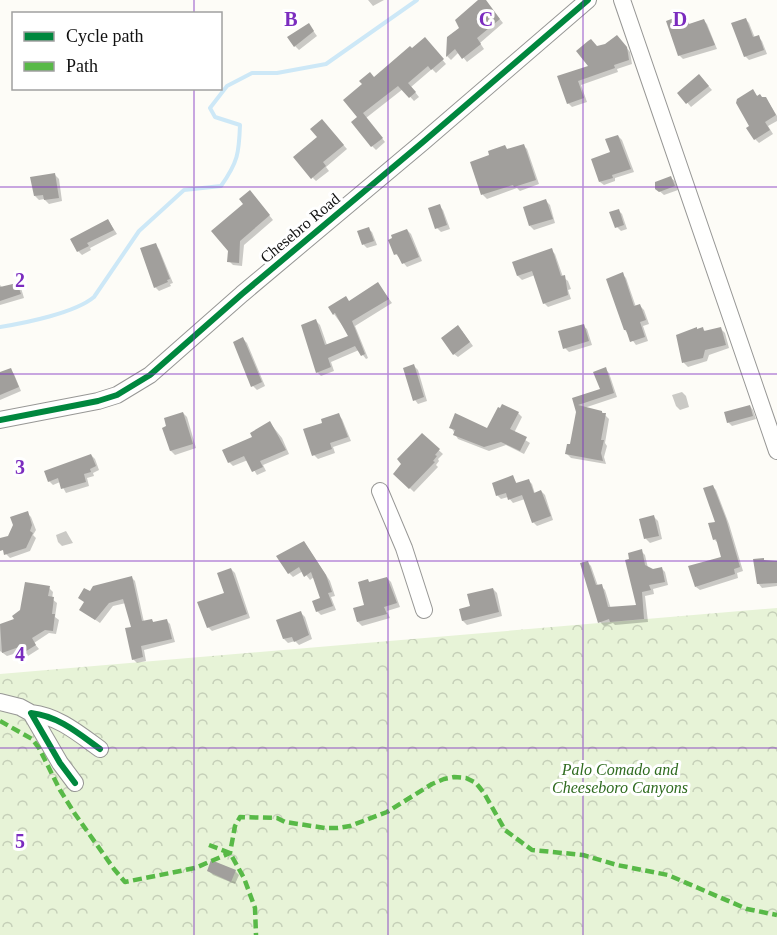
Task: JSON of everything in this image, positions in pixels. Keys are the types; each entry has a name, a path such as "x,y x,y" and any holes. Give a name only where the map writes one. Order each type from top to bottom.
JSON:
{"street":[{"name":"Chesebro Road","path":"0,420 98,401 117,395 150,375 588,0"},
{"path":"622,0 777,451"},
{"path":"381,491 404,548 424,610"},
{"path":"0,702 20,707 31,713 47,715 65,724 100,749"},
{"path":"31,713 60,763 75,783"}],"green space":[{"name":"Palo Comado and Cheeseboro Canyons","path":"777,608 777,935 0,935 0,674"}],"building":[{"path":"478,0 486,0 500,19 477,38 481,44 462,59 455,49 446,57 447,37 459,28 455,20"},
{"path":"685,14 689,24 704,19 715,45 678,56 666,21"},
{"path":"746,18 753,37 759,35 764,50 744,57 731,23"},
{"path":"309,23 314,31 294,47 287,37"},
{"path":"617,35 627,47 629,60 614,65 615,68 578,81 584,98 567,104 557,76 588,66 576,51 588,41 591,39 597,46 605,44"},
{"path":"425,37 444,59 431,70 428,66 408,83 416,92 409,98 398,86 363,113 383,138 371,147 351,122 357,117 343,100 362,84 359,81 370,72 374,77 410,46 412,48"},
{"path":"699,74 709,86 686,104 677,93"},
{"path":"753,89 757,96 760,94 766,97 776,115 765,122 770,130 754,140 746,128 749,126 736,103 737,99"},
{"path":"322,119 344,145 323,162 326,166 311,179 293,157 317,137 310,129"},
{"path":"618,135 631,169 599,182 591,159 610,152 605,139"},
{"path":"524,144 536,180 481,195 470,162 489,155 488,151 505,145 507,149"},
{"path":"55,173 59,198 44,200 43,195 34,196 30,177"},
{"path":"671,176 675,186 659,192 655,189 655,182"},
{"path":"250,190 270,215 240,241 239,263 227,262 228,251 211,231 243,204 239,199"},
{"path":"546,199 553,219 529,226 523,207"},
{"path":"440,204 447,225 435,229 428,208"},
{"path":"619,209 624,225 615,228 609,212"},
{"path":"108,219 114,230 87,243 89,246 77,252 70,239"},
{"path":"369,227 374,241 362,245 357,231"},
{"path":"407,229 419,257 402,264 397,254 394,255 388,240 392,238 391,235"},
{"path":"156,243 170,279 154,288 140,248"},
{"path":"552,248 561,276 565,275 568,295 543,304 532,271 517,276 512,262"},
{"path":"623,272 634,306 640,304 646,320 640,322 645,337 630,342 606,279"},
{"path":"378,282 389,299 352,321 365,354 361,356 355,346 328,358 331,367 316,373 301,325 316,319 325,345 348,336 335,313 333,315 328,307 346,296 349,301"},
{"path":"17,283 21,294 0,301 0,287"},
{"path":"584,324 589,341 563,349 558,331"},
{"path":"458,325 470,342 453,355 441,338"},
{"path":"697,327 697,329 703,327 704,331 721,327 726,345 705,350 703,358 682,363 676,335"},
{"path":"243,337 262,382 251,387 233,342"},
{"path":"414,364 424,397 413,401 403,368"},
{"path":"606,367 614,393 578,405 606,413 601,440 604,440 601,453 603,461 565,454 567,444 570,444 576,412 572,398 600,389 593,372"},
{"path":"11,368 19,387 0,395 0,372"},
{"path":"502,404 519,412 510,429 527,437 520,451 501,442 484,447 453,435 455,430 449,428 455,413 487,428 498,407 500,408"},
{"path":"750,405 753,416 727,423 724,412"},
{"path":"183,412 193,444 170,451 162,428 166,426 164,418"},
{"path":"339,413 348,437 330,443 332,449 312,456 303,429 322,423 321,419"},
{"path":"270,421 286,450 260,461 263,467 252,472 244,456 228,463 222,450 252,437 250,433"},
{"path":"422,433 440,449 435,455 437,456 433,461 435,462 409,489 393,474 401,464 397,459"},
{"path":"91,454 96,466 90,469 91,472 84,474 86,482 61,489 58,478 48,482 44,471"},
{"path":"513,475 516,483 529,479 534,493 541,490 551,516 532,523 522,495 508,500 506,493 496,496 492,483"},
{"path":"713,485 740,567 734,569 735,574 695,587 688,566 721,557 708,523 715,522 703,488"},
{"path":"28,511 32,525 30,531 33,533 26,548 4,555 3,550 0,551 0,538 8,536 13,525 10,517"},
{"path":"654,515 659,536 644,539 639,519"},
{"path":"304,541 326,575 332,592 328,593 333,606 316,612 312,601 320,598 311,572 304,577 299,567 288,574 276,556"},
{"path":"642,549 645,565 653,569 662,567 665,582 649,585 651,590 642,592 644,619 610,622 609,619 598,623 580,563 588,561 596,585 602,584 608,607 636,605 625,560 629,559 628,553"},
{"path":"764,558 764,560 777,561 777,583 757,584 753,559"},
{"path":"231,568 247,614 207,628 197,602 224,593 217,573"},
{"path":"132,576 142,621 152,619 153,622 167,619 172,639 141,646 143,657 132,660 125,628 131,627 123,599 109,603 95,620 79,610 84,602 78,598 84,588 90,591 93,586"},
{"path":"387,577 397,603 384,607 387,614 357,622 353,608 364,605 358,582 368,579 369,582"},
{"path":"25,582 50,586 48,596 54,597 53,631 45,630 32,638 36,645 23,653 19,647 2,653 0,624 14,619 12,616 20,610"},
{"path":"493,588 499,612 462,621 459,609 470,606 467,594"},
{"path":"301,611 309,635 294,642 292,637 283,639 276,620"},
{"path":"211,860 236,870 231,882 207,871"}],"waterway":[{"path":"0,327 49,316 86,303 94,297 139,231 184,190 221,186 237,157 240,125 215,117 210,108 227,86 252,73 277,73 326,64 417,0"}],"marked path":[{"path":"0,721 32,739 39,748 75,814 125,882 195,868 230,853 235,826 240,817 277,818 285,822 325,828 350,826 387,812 432,784 454,777 466,778 476,783 505,830 532,850 583,855 617,865 668,875 747,909 777,915"},
{"path":"209,845 230,853 244,878 255,908 256,935"}],"cycle path":[{"path":"0,420 98,401 117,395 150,375 588,0"},
{"path":"75,783 60,763 31,713 59,721 100,749"}]}
